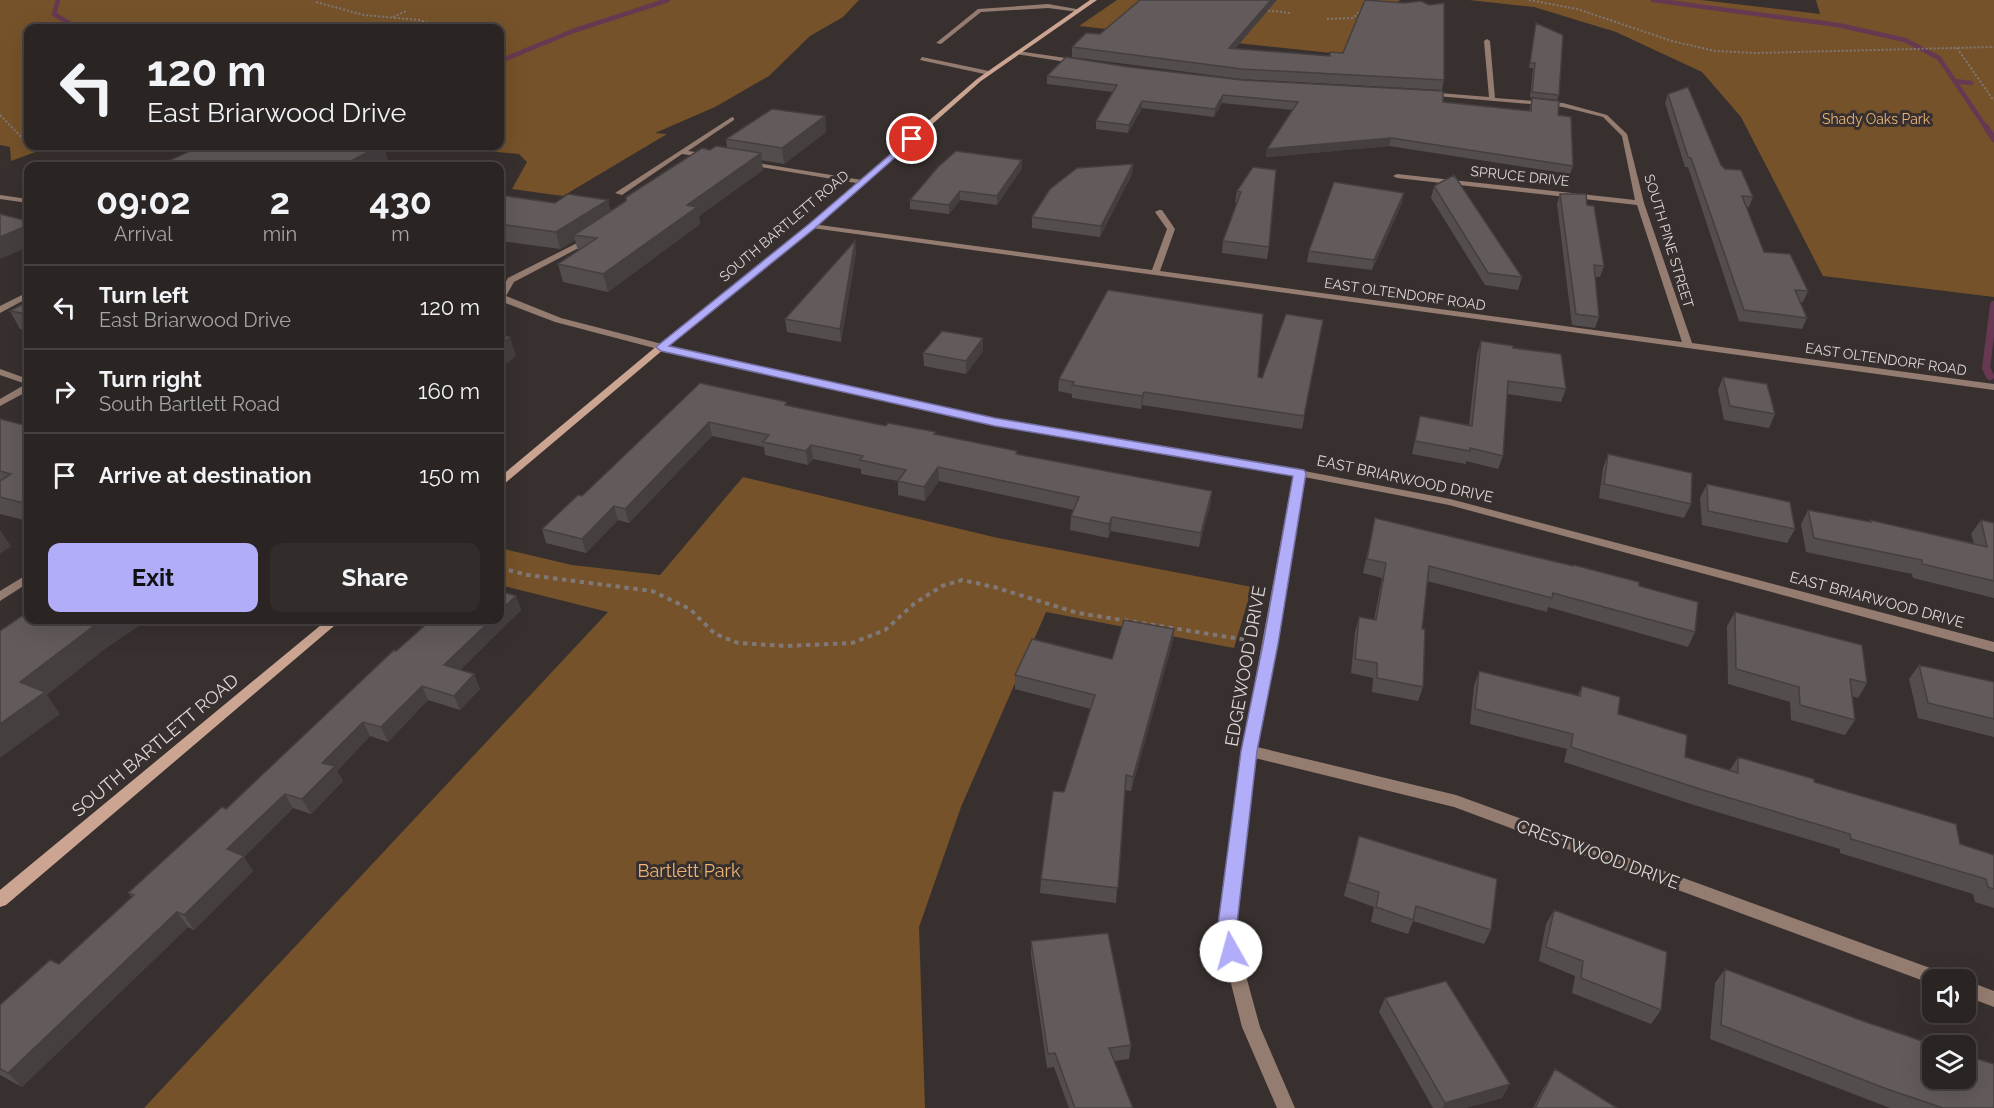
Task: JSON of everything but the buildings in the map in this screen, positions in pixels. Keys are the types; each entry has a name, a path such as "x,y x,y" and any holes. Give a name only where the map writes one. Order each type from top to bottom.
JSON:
{"main road":[{"name":"SOUTH BARTLETT ROAD","path":"504,479 661,347 812,226 989,73 1094,0"},
{"name":"SOUTH BARTLETT ROAD","path":"0,900 330,624"}],"street":[{"path":"939,43 980,10 1048,6 1079,10"},
{"path":"1420,93 1492,98 1486,41"},
{"path":"1018,52 1084,63"},
{"path":"922,59 989,73"},
{"name":"SOUTH PINE STREET","path":"1492,98 1563,105 1605,116 1625,135 1640,203 1688,346"},
{"path":"619,193 732,119"},
{"path":"681,152 715,158"},
{"path":"738,161 862,182"},
{"name":"SPRUCE DRIVE","path":"1397,176 1640,203"},
{"path":"0,197 24,200"},
{"path":"1155,273 1171,229 1159,212"},
{"name":"EAST OLTENDORF ROAD","path":"812,226 1994,387"},
{"path":"504,291 511,280 577,247 596,234"},
{"path":"0,310 24,297"},
{"name":"EAST BRIARWOOD DRIVE","path":"504,299 558,320 661,347 995,422 1299,473 1510,516 1994,647"},
{"path":"0,372 24,381"},
{"path":"0,404 24,389"},
{"name":"EDGEWOOD DRIVE","path":"1286,1108 1251,1027 1226,932 1249,751 1299,473"},
{"path":"0,597 24,581"},
{"name":"CRESTWOOD DRIVE","path":"1249,751 1456,801 1922,973"},
{"path":"1976,992 1994,999"}],"path":[{"path":"1327,19 1353,18 1371,0"},
{"path":"1529,0 1577,9 1672,41 1715,51 1756,53 1994,47"},
{"path":"316,2 364,15 419,20 432,24"},
{"path":"1256,9 1290,13"},
{"path":"389,18 406,12"},
{"path":"1956,48 1994,101"},
{"path":"1986,91 1994,92"},
{"path":"0,115 24,140"},
{"path":"504,569 528,575 652,591 690,609 715,634 738,643 786,646 852,643 885,630 915,603 942,586 962,580 994,587 1078,613 1270,644"}],"green space":[{"path":"0,0 859,0 843,17 810,36 769,76 715,107 655,133 667,134 563,196 512,189 527,162 519,154 476,150 504,150 504,24 24,24 24,150 41,150 11,161 10,147 0,145"},
{"path":"1117,0 1401,0 1398,1 1359,56 1079,26"},
{"name":"Shady Oaks Park","path":"1469,0 1701,0 1820,14 1816,0 1994,0 1994,297 1823,276 1741,117 1702,72 1616,32 1534,7"},
{"name":"Bartlett Park","path":"743,477 998,538 1252,587 1234,648 1046,612 961,807 919,927 925,1108 144,1108 608,612 504,586 504,549 572,565 660,575"}],"waterway":[{"path":"58,0 54,14 70,24"},
{"path":"504,59 573,31 668,0"},
{"path":"1653,0 1838,25 1905,40 1939,58 1955,81"},
{"path":"1955,81 1971,83"},
{"path":"1955,81 1987,129"},
{"path":"1986,127 1994,139"},
{"path":"1990,376 1986,368 1994,305"}],"route":[{"path":"912,139 812,226 661,347 995,422 1299,473 1249,751 1226,932 1231,951"}]}
